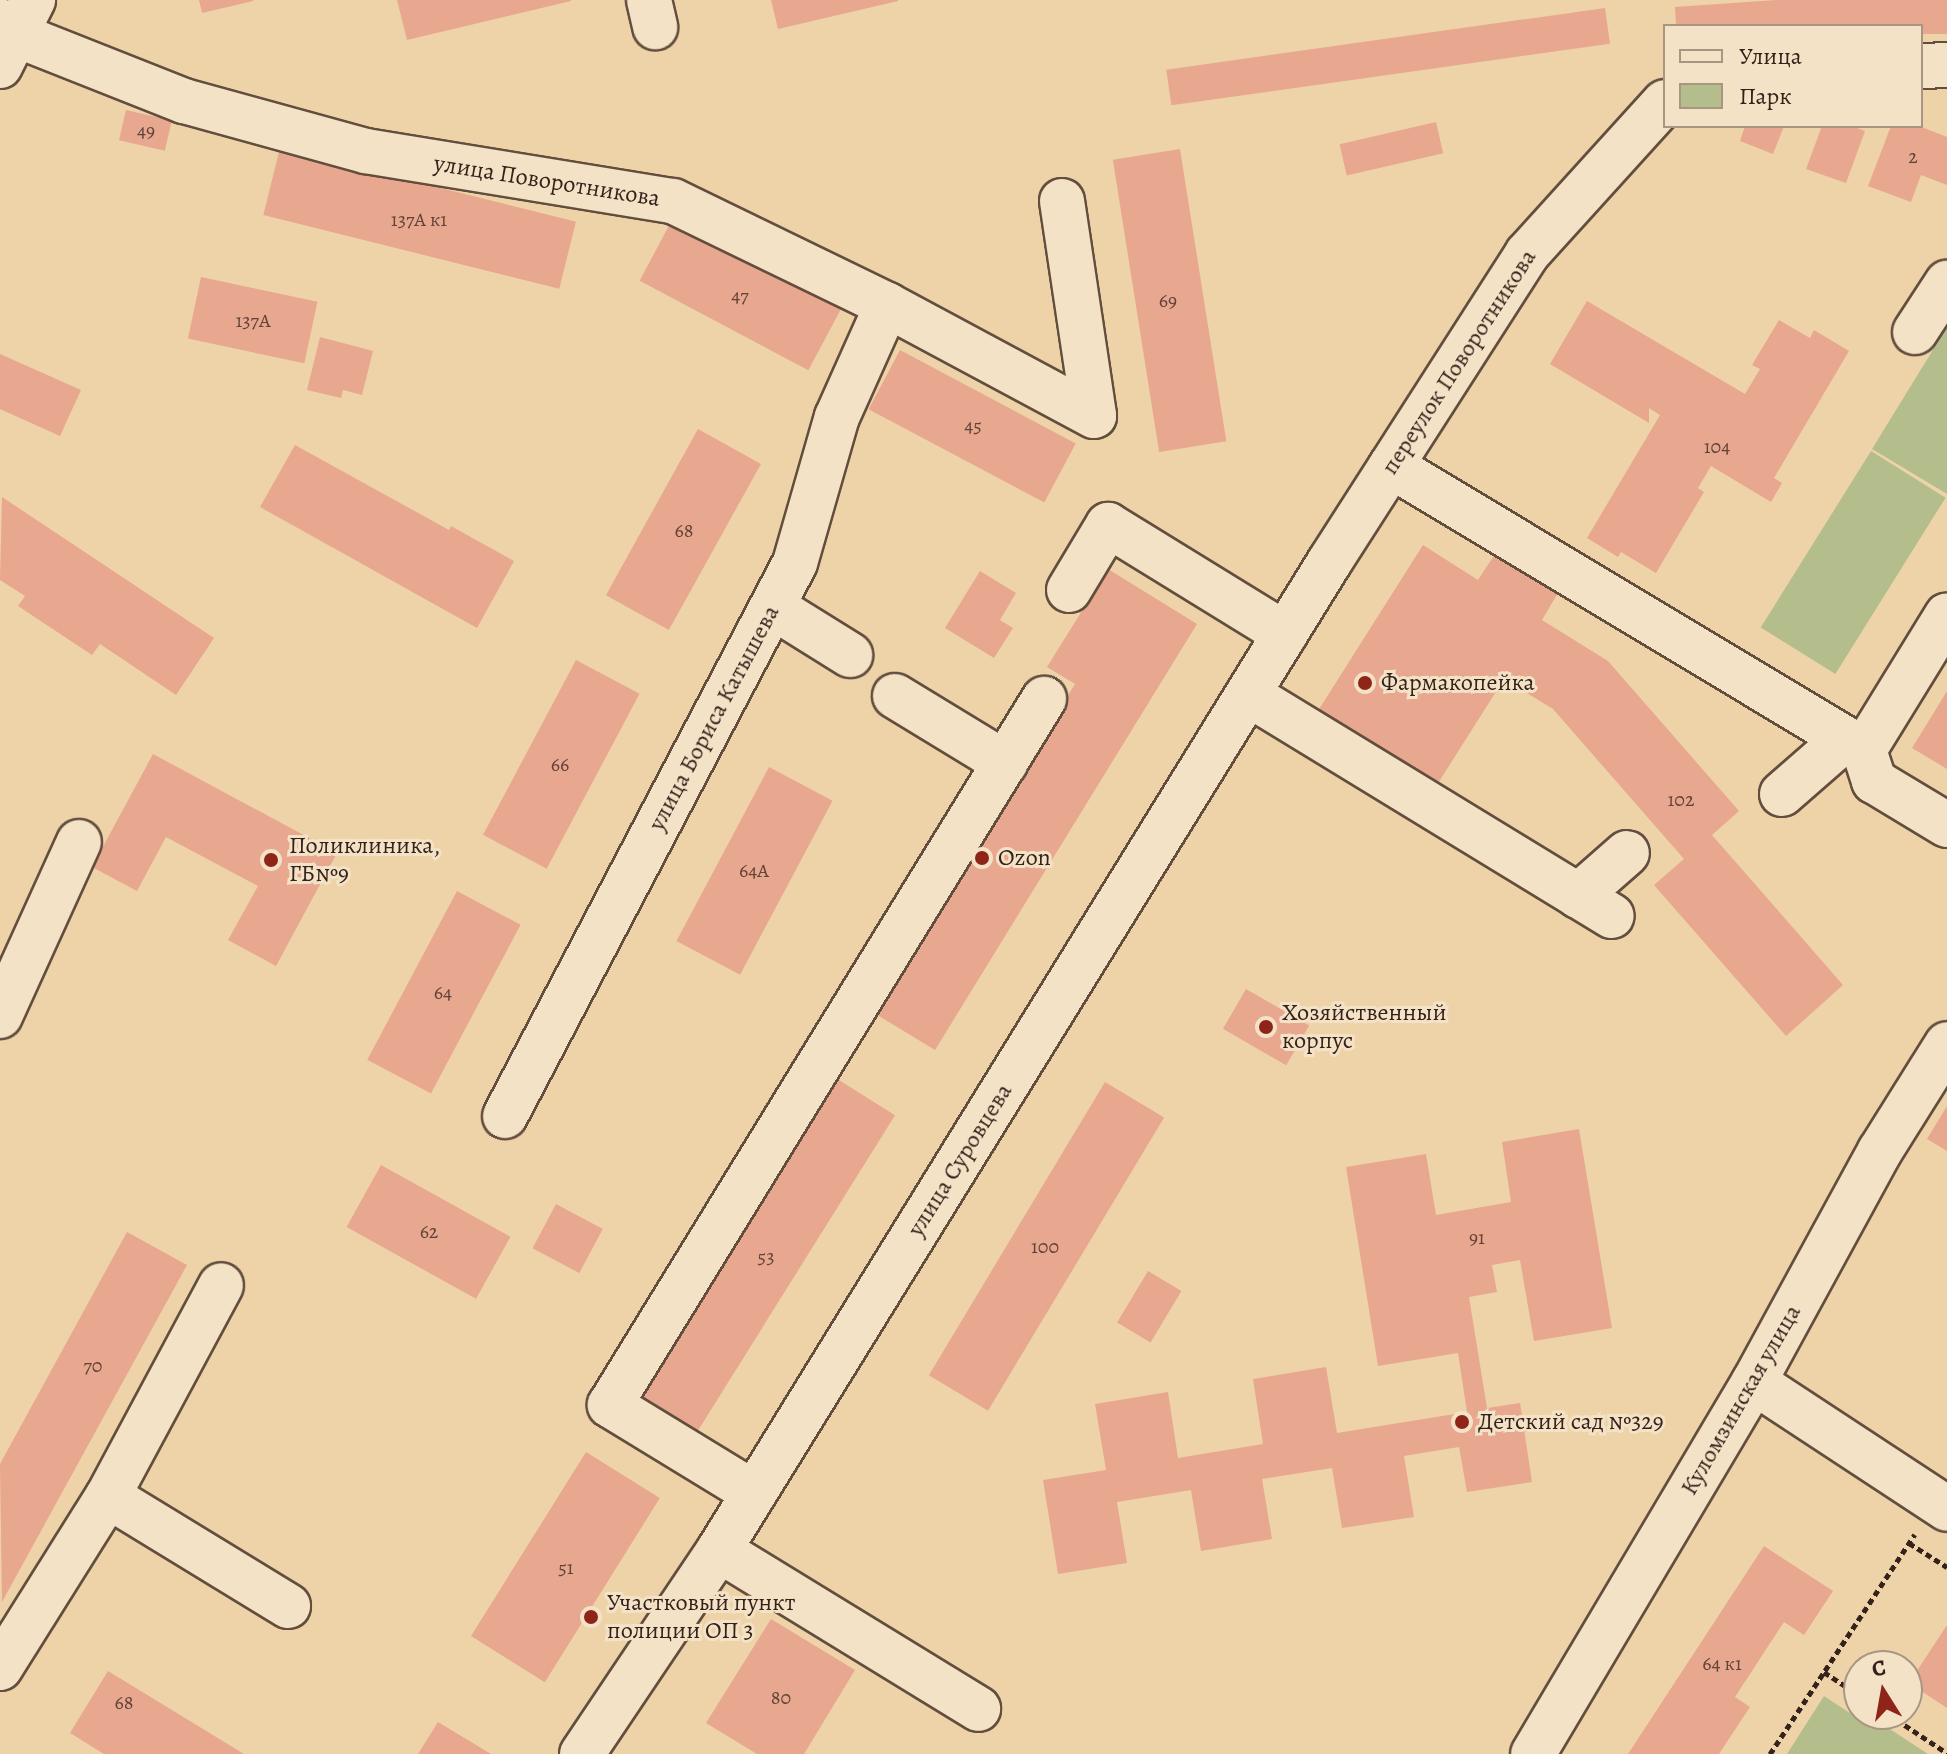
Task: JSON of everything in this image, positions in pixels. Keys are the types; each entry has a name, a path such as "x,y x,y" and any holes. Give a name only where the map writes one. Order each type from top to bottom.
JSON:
{"street":[{"name":"улица Поворотникова","path":"12,31 184,101 366,151 673,201 887,305 1094,416 1062,201"},
{"path":"1923,66 1947,65"},
{"name":"переулок Поворотникова","path":"1330,561 1527,254 1663,104"},
{"path":"1915,332 1947,283"},
{"name":"улица Бориса Катышева","path":"505,1116 795,563 837,417 887,305"},
{"path":"1391,466 1854,745 1874,781 1947,825"},
{"path":"1069,590 1108,525 1285,634"},
{"name":"улица Суровцева","path":"582,1754 719,1550 1330,561"},
{"path":"773,607 850,655"},
{"path":"1782,794 1854,745 1947,615"},
{"path":"1248,694 1594,906 1627,853"},
{"path":"895,696 1005,763"},
{"path":"754,1493 610,1405 1044,699"},
{"path":"0,1016 79,842"},
{"name":"Куломзинская улица","path":"1533,1754 1754,1382 1880,1151 1947,1044"},
{"path":"0,1668 108,1496 221,1285"},
{"path":"1754,1382 1942,1505"},
{"path":"108,1496 288,1606"},
{"path":"719,1550 978,1709"}],"path":[{"path":"1770,1754 1909,1543 1942,1505"},
{"path":"1909,1543 1947,1567"},
{"path":"1824,1672 1843,1684"},
{"path":"1912,1730 1947,1753"}],"green space":[{"path":"1947,327 1947,494 1872,449"},
{"path":"1871,451 1946,498 1835,674 1761,627"},
{"path":"1824,1696 1843,1708 1843,1730 1891,1730 1928,1754 1787,1754"}],"building":[{"path":"199,0 253,0 253,1 202,13"},
{"path":"397,0 571,0 571,1 407,40"},
{"path":"771,0 898,0 898,1 778,29"},
{"path":"1776,0 1947,0 1947,34 1923,34 1923,24 1676,24 1675,7"},
{"path":"1605,8 1610,44 1171,105 1166,70"},
{"path":"126,110 172,121 165,151 119,140"},
{"path":"1436,122 1443,153 1347,175 1340,144"},
{"path":"1744,128 1783,128 1773,154 1740,141"},
{"path":"1821,128 1857,128 1865,131 1846,183 1806,169"},
{"path":"1890,128 1923,128 1947,137 1947,185 1921,175 1911,202 1868,186"},
{"path":"280,148 576,222 559,289 263,215"},
{"path":"1180,149 1226,441 1159,452 1113,160"},
{"path":"673,218 842,308 808,370 640,281"},
{"path":"201,277 317,302 304,363 188,339"},
{"path":"1587,301 1745,394 1760,369 1752,365 1779,320 1810,338 1814,330 1849,351 1774,478 1782,483 1771,502 1711,466 1698,488 1704,492 1656,573 1621,552 1618,557 1587,538 1660,415 1649,408 1649,423 1550,364"},
{"path":"320,337 373,351 362,395 343,390 341,398 307,390"},
{"path":"900,350 1076,443 1044,503 869,409"},
{"path":"0,354 81,390 60,436 0,409"},
{"path":"698,429 761,464 669,630 606,595"},
{"path":"295,445 449,530 451,526 514,561 477,628 260,507"},
{"path":"2,497 214,638 176,695 100,644 92,655 18,606 25,596 0,580"},
{"path":"1423,545 1478,580 1495,554 1558,593 1542,620 1608,661 1739,811 1712,835 1843,985 1786,1036 1654,885 1684,859 1553,709 1504,679 1435,788 1316,714"},
{"path":"1108,569 1197,624 935,1050 874,1013 1075,684 1047,667"},
{"path":"980,571 1016,593 1000,620 1013,628 994,658 945,628"},
{"path":"576,660 640,694 547,869 483,835"},
{"path":"1947,691 1947,769 1912,748"},
{"name":"Поликлиника, ГБ№9","path":"153,754 337,853 276,966 228,940 258,886 166,837 137,891 92,867"},
{"path":"769,767 833,801 740,975 677,941"},
{"path":"457,891 521,925 431,1093 367,1060"},
{"name":"Хозяйственный корпус","path":"1246,989 1309,1026 1286,1065 1223,1029"},
{"path":"834,1077 895,1115 696,1434 635,1396"},
{"path":"1105,1082 1164,1118 988,1411 929,1375"},
{"path":"1947,1106 1947,1151 1927,1139"},
{"path":"1579,1129 1612,1328 1534,1341 1520,1260 1492,1265 1497,1292 1469,1297 1487,1408 1520,1403 1532,1482 1467,1492 1459,1447 1404,1456 1414,1517 1342,1528 1332,1468 1262,1479 1272,1539 1201,1551 1191,1490 1117,1502 1127,1563 1058,1574 1043,1480 1106,1470 1095,1404 1168,1392 1178,1458 1263,1444 1253,1379 1326,1367 1337,1433 1467,1412 1458,1353 1378,1366 1346,1167 1426,1154 1436,1215 1511,1202 1502,1142"},
{"path":"381,1165 510,1237 476,1299 347,1227"},
{"path":"556,1204 603,1229 579,1273 533,1248"},
{"path":"127,1232 187,1265 2,1602 0,1464"},
{"path":"1148,1271 1181,1291 1151,1343 1117,1322"},
{"path":"586,1452 660,1498 545,1682 471,1636"},
{"path":"1764,1546 1833,1591 1804,1635 1784,1622 1735,1697 1750,1707 1719,1754 1628,1754"},
{"path":"771,1619 855,1670 804,1754 757,1754 706,1723"},
{"path":"1947,1625 1947,1708 1923,1692 1923,1662"},
{"path":"108,1671 244,1754 104,1754 70,1733"},
{"path":"438,1722 491,1754 418,1754"}],"place":[{"name":"Фармакопейка","path":"1365,683"},
{"name":"Ozon","path":"982,858"},
{"name":"Поликлиника, ГБ№9","path":"271,860"},
{"name":"Хозяйственный корпус","path":"1266,1027"},
{"name":"Детский сад №329","path":"1462,1422"},
{"name":"Участковый пункт полиции ОП 3","path":"591,1617"}]}
